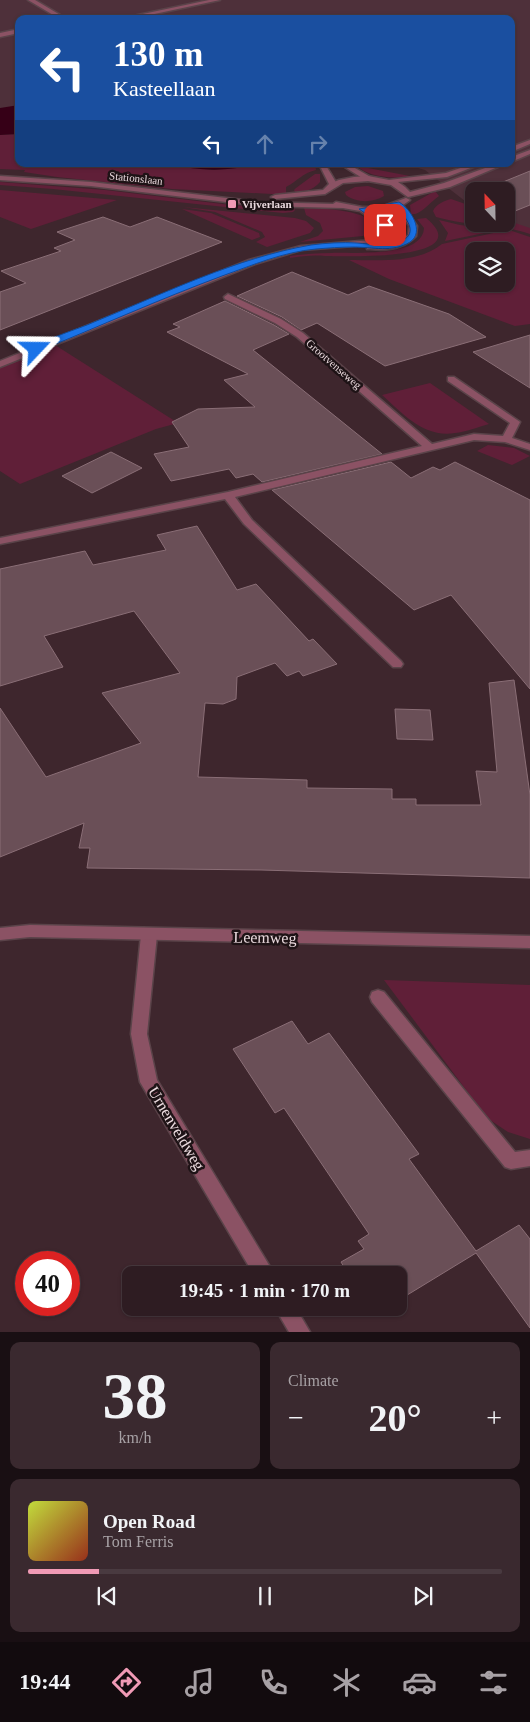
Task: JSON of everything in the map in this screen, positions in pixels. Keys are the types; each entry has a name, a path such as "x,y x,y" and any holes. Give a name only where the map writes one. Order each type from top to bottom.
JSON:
{"street":[{"path":"31,0 57,15"},
{"path":"142,15 217,0"},
{"path":"0,35 15,32"},
{"path":"515,148 530,142"},
{"path":"515,158 530,152"},
{"path":"324,167 333,184"},
{"path":"348,167 370,179"},
{"path":"389,182 447,175 470,167"},
{"path":"362,209 382,208 399,204 404,202 408,195 447,185 494,167"},
{"name":"Stationslaan","path":"0,178 91,184 251,203 344,206 362,209"},
{"path":"344,206 329,200 325,196 325,192 333,184 349,180 370,179 389,182 403,187 408,195"},
{"name":"Stationslaan","path":"180,194 272,197 325,192"},
{"path":"0,364 252,262 301,248 355,245 388,247 400,244 409,239 413,232 413,226 399,204"},
{"path":"355,245 382,239 389,234 385,225 362,209"},
{"name":"Grootvenseweg","path":"228,297 278,321 300,335 429,448"},
{"path":"451,379 515,422 506,439"},
{"path":"0,541 228,495 474,437 506,439 530,447"},
{"path":"228,495 248,522 397,664"},
{"name":"Leemweg","path":"0,934 30,931 530,942"},
{"name":"Urnenveldweg","path":"149,935 139,1034 149,1082 260,1266"},
{"path":"378,997 512,1161 530,1158"},
{"path":"290,1316 300,1332"}],"shaded area":[{"path":"0,0 530,0 530,229 515,224 515,182 465,182 465,201 425,170 414,167 515,167 515,15 15,15 15,140 0,143"},
{"path":"15,106 15,134 0,135 0,108"},
{"path":"15,134 15,167 191,167 212,170 244,167 316,167 316,170 303,175 286,187 286,194 172,189 57,177 24,172 25,170 0,169 0,135"},
{"path":"186,167 246,167 213,170"},
{"path":"359,168 368,168 415,177 379,176"},
{"path":"315,174 320,174 320,182 315,187 302,192 295,192 296,188"},
{"path":"0,182 105,190 231,205 294,208 295,210 283,213 0,185"},
{"path":"368,186 383,191 384,196 375,200 360,201 350,198 345,192 355,187"},
{"path":"0,190 117,200 31,229 0,217"},
{"path":"435,191 439,196 418,213 411,214 410,205"},
{"path":"451,199 465,204 465,223 436,217 433,211 436,206"},
{"path":"183,207 295,218 306,221 314,228 310,233 267,247 256,242 265,237 262,232 215,212"},
{"path":"304,208 345,211 356,214 365,217 372,223 375,230 363,236 300,242 318,236 323,231 320,223 306,215"},
{"path":"182,209 211,213 259,233 260,237 252,240"},
{"path":"426,218 438,232 435,242 422,249 378,256 290,258 290,256 306,254 370,253 400,249 421,238 424,228 417,219"},
{"path":"439,220 465,226 465,232 489,232 445,241 448,233"},
{"path":"515,223 530,228 530,234 515,230"},
{"path":"498,232 515,232 530,237 530,324 515,326 389,279 349,260 397,260 421,255 442,244"},
{"path":"55,345 178,423 156,429 20,484 0,471 0,368"},
{"path":"430,383 489,424 468,431 444,434 433,432 406,417 382,395"},
{"path":"488,445 514,448 530,456 512,465 477,451"},
{"path":"384,980 530,985 530,1139 508,1132 487,1118"}],"building":[{"path":"530,171 530,205 515,211 515,182 503,182"},
{"path":"103,217 130,227 157,217 222,242 0,330 0,292 26,283 1,271 61,251 54,248 75,240 57,232"},
{"path":"292,272 348,295 369,286 449,314 486,337 385,366 317,323 301,330 282,317 237,296"},
{"path":"225,301 289,334 253,350 382,454 262,482 253,474 236,478 229,469 171,481 154,454 189,447 172,422 198,409 255,407 224,380 248,374 167,332 180,327 173,324"},
{"path":"530,335 530,388 473,352"},
{"path":"111,452 142,468 92,493 62,476"},
{"path":"391,462 411,478 433,467 440,470 455,462 530,500 530,689 451,595 414,610 272,490"},
{"path":"197,526 237,590 256,584 309,641 313,639 337,664 303,676 299,671 287,676 275,663 237,677 236,699 223,704 205,703 198,777 307,780 307,788 392,789 392,799 416,799 416,805 481,805 476,771 497,772 489,683 514,680 530,795 530,878 261,870 87,868 90,848 79,848 84,823 0,857 0,708 46,777 141,743 102,693 180,673 134,611 44,636 63,667 0,686 0,569 85,551 93,565 166,550 157,535"},
{"path":"395,709 430,710 433,740 397,739"},
{"path":"292,1021 308,1044 329,1033 419,1154 409,1159 476,1251 519,1225 530,1239 530,1328 476,1253 407,1295 407,1266 343,1266 341,1262 364,1249 358,1241 369,1234 284,1108 275,1113 233,1049"}],"place":[{"name":"Vijverlaan","path":"232,204"}],"route":[{"path":"36,349 199,282 274,254 315,247 355,245 375,248 388,247 406,241 412,236 414,230 412,222 399,204 376,209 362,209 385,225"}]}
